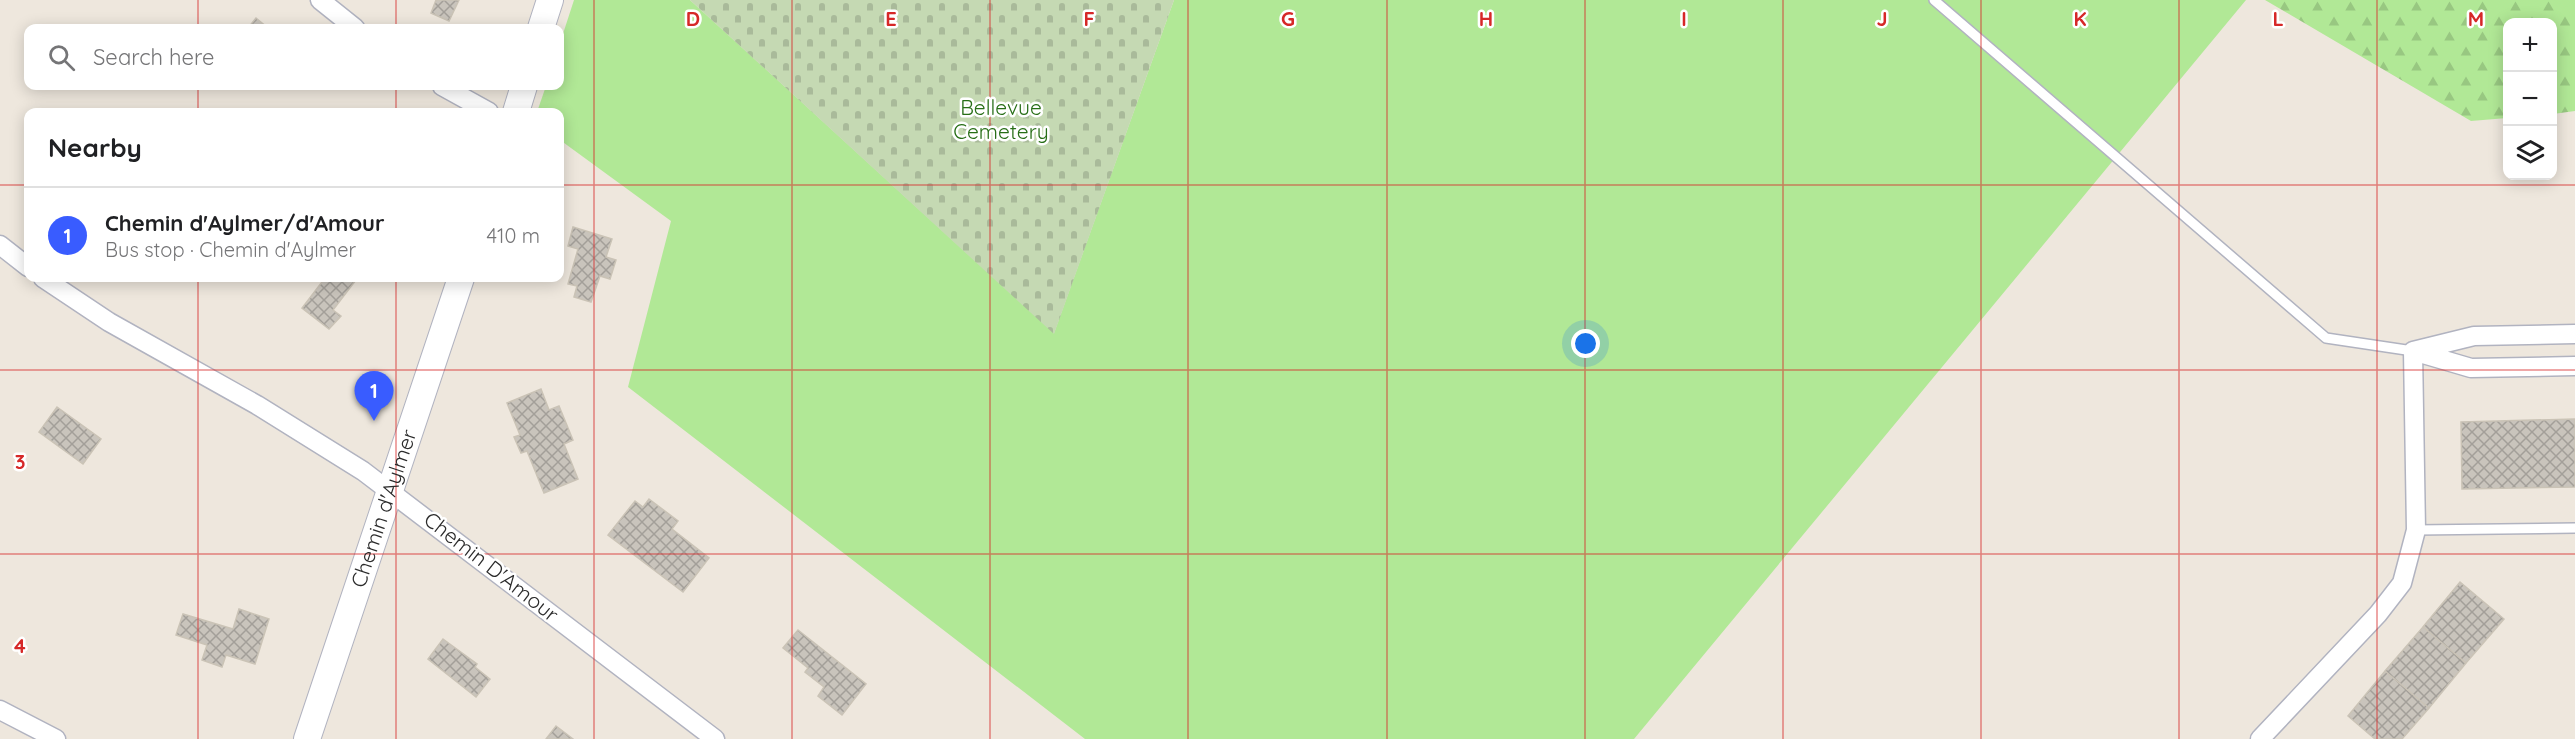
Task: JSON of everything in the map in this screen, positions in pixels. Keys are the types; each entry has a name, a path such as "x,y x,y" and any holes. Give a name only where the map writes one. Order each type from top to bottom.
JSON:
{"main road":[{"path":"542,24 550,0"},
{"path":"517,108 523,90"},
{"name":"Chemin d'Aylmer","path":"307,739 460,282"}],"street":[{"path":"320,0 350,24"},
{"path":"449,90 482,108"},
{"path":"0,245 24,264"},
{"name":"Chemin D'Amour","path":"50,282 110,322 257,405 390,489 715,739"},
{"path":"2413,351 2474,336 2575,334"},
{"path":"2413,351 2471,368 2575,366"},
{"path":"2260,739 2378,614 2402,583 2416,530 2413,351"},
{"path":"0,710 56,739"}],"lane":[{"path":"1934,0 2326,338 2413,351"},
{"path":"2416,530 2575,528"}],"green space":[{"path":"574,0 690,0 1054,333 1174,0 2246,0 1634,739 1085,739 628,387 671,221 564,143 564,108 538,108 545,90 564,90 564,31"},
{"name":"Bellevue Cemetery","path":"690,0 1174,0 1054,334"},
{"path":"2265,0 2575,0 2575,111 2557,113 2557,18 2503,18 2503,118 2471,121"}],"building":[{"path":"436,0 459,0 449,21 431,13"},
{"path":"256,18 263,24 251,24"},
{"path":"573,227 612,239 606,257 616,260 610,279 600,276 591,302 574,297 577,286 568,284 578,249 568,246"},
{"path":"322,282 354,282 333,310 341,316 329,329 302,308"},
{"path":"541,389 549,410 559,406 573,440 564,444 578,479 544,493 527,451 521,453 514,437 520,435 507,403"},
{"path":"57,407 101,439 83,464 39,432"},
{"path":"2575,419 2575,487 2462,489 2461,422"},
{"path":"649,499 678,521 672,529 709,558 683,592 608,535 635,501 643,507"},
{"path":"2460,582 2504,619 2466,663 2423,627"},
{"path":"239,609 269,619 255,664 226,655 222,667 202,660 207,645 176,635 183,614 233,629"},
{"path":"2423,627 2466,663 2429,708 2385,671"},
{"path":"798,630 866,684 842,715 818,696 824,687 805,672 808,668 783,648"},
{"path":"443,639 477,664 475,667 490,679 476,697 428,659"},
{"path":"2385,671 2429,708 2402,739 2375,739 2348,716"},
{"path":"556,726 573,739 546,739"}],"place":[{"name":"Chemin d'Aylmer/d'Amour","path":"374,421"}]}
